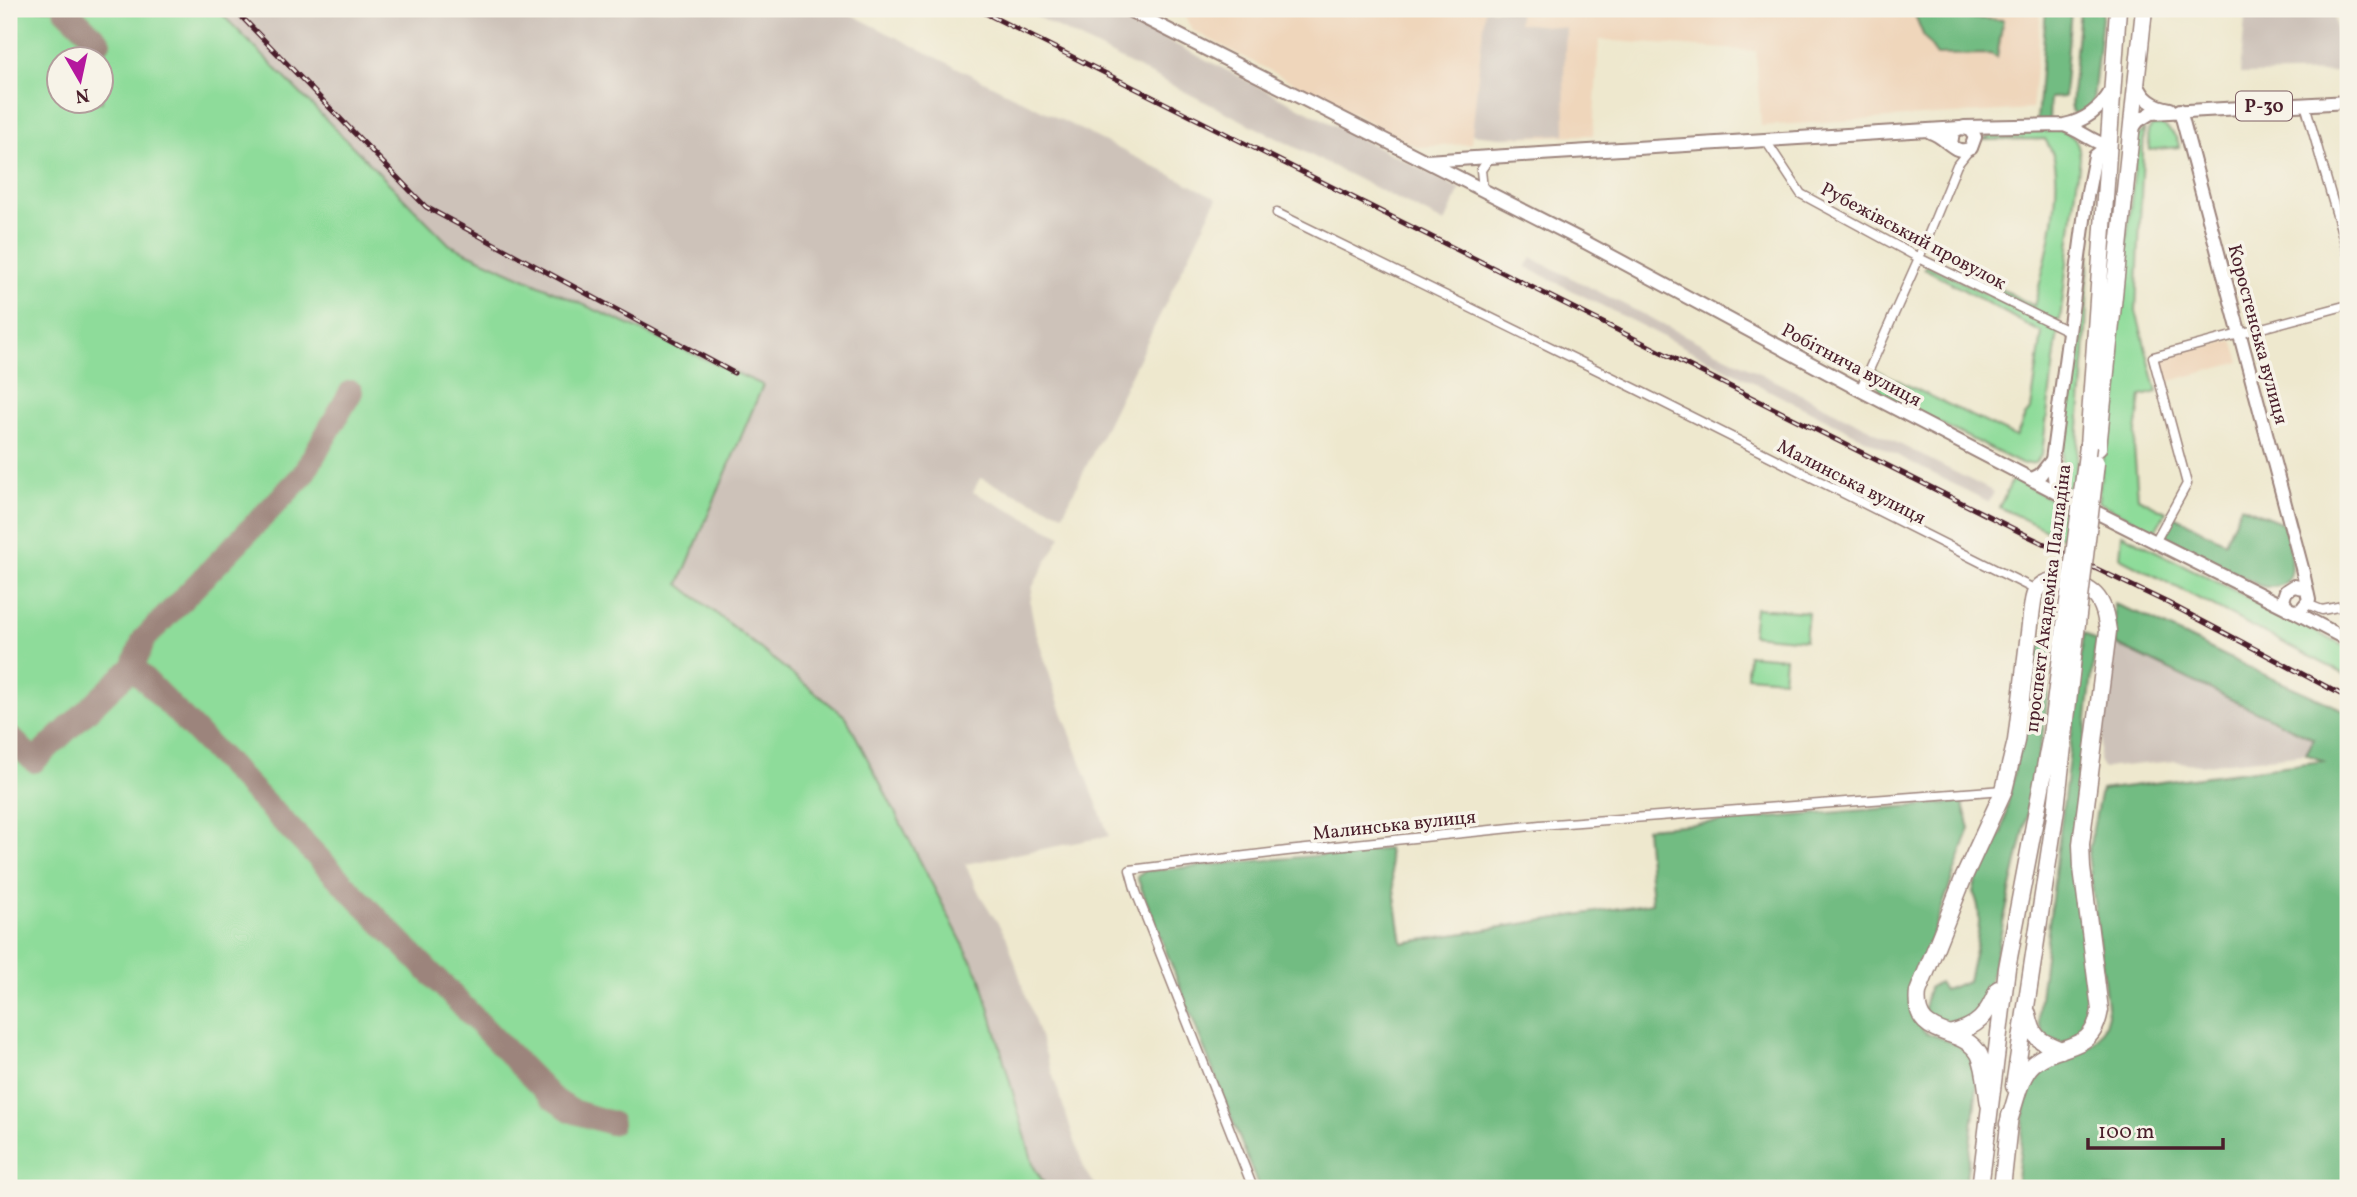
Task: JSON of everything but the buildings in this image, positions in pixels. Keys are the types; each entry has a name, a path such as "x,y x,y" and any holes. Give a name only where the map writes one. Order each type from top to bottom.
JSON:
{"highway":[{"name":"проспект Академіка Палладіна","path":"2093,447 2111,91 2118,9"},
{"name":"проспект Академіка Палладіна","path":"2002,1188 2008,1124 2056,809 2066,665 2144,9"},
{"path":"1989,1104 1978,1052 1925,1023 1916,1005 1918,992 1963,878 2004,790 2016,741 2036,590 2042,585 2070,580 2084,586 2096,596 2104,612 2108,631 2081,844 2101,1010 2094,1032 2084,1041 2044,1056 2032,1065 2025,1074 2008,1124"},
{"name":"проспект Академіка Палладіна","path":"1979,1188 2007,968 2066,665"},
{"path":"1949,1034 1962,1031 1982,1019 1991,1007 2007,968"},
{"path":"2026,999 2032,1032 2039,1041 2062,1050"}],"street":[{"name":"Робітнича вулиця","path":"1127,9 1483,189 1860,390 2290,610"},
{"name":"Р-30","path":"2136,81 2141,94 2152,103 2180,110"},
{"path":"1425,161 1962,127 2064,125 2085,119 2105,102 2111,91"},
{"name":"Р-30","path":"2131,130 2138,121 2151,113 2348,102"},
{"path":"2305,104 2348,254"},
{"name":"Коростенська вулиця","path":"2180,110 2302,568 2307,598"},
{"path":"2064,125 2108,146"},
{"path":"1957,165 1957,156 1952,145 1953,132 1962,127"},
{"path":"1962,127 1973,132 1972,146"},
{"path":"1860,390 1957,165 1991,127"},
{"path":"1923,131 1940,135 1957,150 1972,146"},
{"name":"Рубежівський провулок","path":"1766,141 1801,194 1919,258 2068,331"},
{"path":"2056,492 2052,460 2068,331 2095,156 2108,146"},
{"path":"1483,189 1481,170 1491,156"},
{"name":"Малинська вулиця","path":"1277,213 2036,590"},
{"path":"2155,542 2188,484 2153,357 2348,305"},
{"path":"2032,479 2040,475 2052,460"},
{"path":"2302,568 2283,600 2290,610 2348,640"},
{"path":"2263,597 2277,595 2299,586 2320,626"},
{"path":"2307,598 2322,610 2348,605"},
{"path":"2290,610 2301,610 2307,598"},
{"name":"Малинська вулиця","path":"1253,1188 1130,870 1540,825 2004,790"}],"shaded area":[{"path":"9,9 840,9 1217,198 1063,514 980,478 973,492 1061,536 1033,586 1030,603 1035,629 1059,704 1109,836 965,864 980,895 1006,936 1085,1171 1096,1188 9,1188"},
{"path":"1021,9 1106,9 1460,189 1445,223"},
{"path":"1181,9 2041,9 2032,109 1761,126 1756,51 1599,40 1593,135 1501,137 1472,134 1471,144 1417,147 1192,30"},
{"path":"1485,9 1520,9 1518,23 1566,28 1565,134 1501,137 1472,134"},
{"path":"2246,9 2334,9 2340,72 2240,74"},
{"path":"1532,258 1994,492 1989,502 1526,267"},
{"path":"2233,340 2240,362 2163,383 2156,359"},
{"path":"2115,644 2314,740 2306,754 2199,765 2175,761 2103,768 2099,760"}],"green space":[{"path":"9,9 217,9 450,245 763,385 679,584 846,717 981,979 1034,1167 1047,1188 9,1188"},
{"path":"2046,9 2071,9 2064,97 2050,98 2049,120 2037,121"},
{"path":"2080,9 2103,9 2093,100 2090,109 2080,116 2073,113 2071,106"},
{"path":"1915,15 2003,20 1997,58 1991,54 1937,55 1924,37"},
{"path":"2162,125 2174,134 2179,147 2149,150 2148,131 2152,126"},
{"path":"2058,129 2075,139 2080,158 2060,320 2056,322 2000,294 2001,289 2034,306 2054,212 2056,174 2053,153 2045,139 1983,140 1997,133"},
{"path":"2144,129 2136,311 2157,392 2141,396 2134,447 2138,498 2166,512 2155,531 2098,502 2138,136"},
{"path":"2089,248 2085,353 2074,493 2062,482 2060,472"},
{"path":"1927,265 2058,330 2042,454 2035,463 2021,464 1883,395 1876,381 1876,370 2016,437 2031,409 2042,333 1924,268"},
{"path":"2013,479 2074,511 2071,542 1999,507"},
{"path":"2241,506 2283,523 2292,568 2290,577 2284,583 2275,587 2260,586 2164,536 2174,516 2225,542"},
{"path":"2122,534 2348,648 2348,676 2120,558"},
{"path":"2114,604 2348,712 2348,1188 2016,1188 2031,1076 2037,1067 2049,1059 2062,1058 2087,1049 2098,1038 2108,1014 2088,854 2101,790 2323,761 2306,754 2314,739 2115,644"},
{"path":"1755,608 1808,612 1805,640 1752,635"},
{"path":"2084,633 2096,641 2071,854 2094,1009 2090,1029 2063,1043 2047,1039 2039,1023 2039,1006"},
{"path":"2053,637 2045,720 2027,817 1988,990 1977,1010 1964,1022 1956,1025 1938,1023 1926,1017 1924,1008 1929,988 1939,982 1944,990 1968,981 1979,924 1973,892 1984,849 2002,834 2040,638"},
{"path":"1748,655 1785,658 1783,679 1747,676"},
{"path":"1962,802 1970,828 1913,990 1916,1021 1925,1032 1958,1045 1970,1056 1975,1067 1977,1086 1965,1188 1259,1188 1137,877 1145,871 1388,849 1402,943 1652,903 1646,828"}],"taxiway":[{"path":"65,9 99,42"},
{"path":"9,736 34,761 133,667 144,639 302,476 351,392"},
{"path":"133,667 552,1098 572,1111 611,1123"}],"railway":[{"path":"234,9 426,207 734,373"},
{"path":"977,9 2028,536 2168,603 2348,698"}]}
